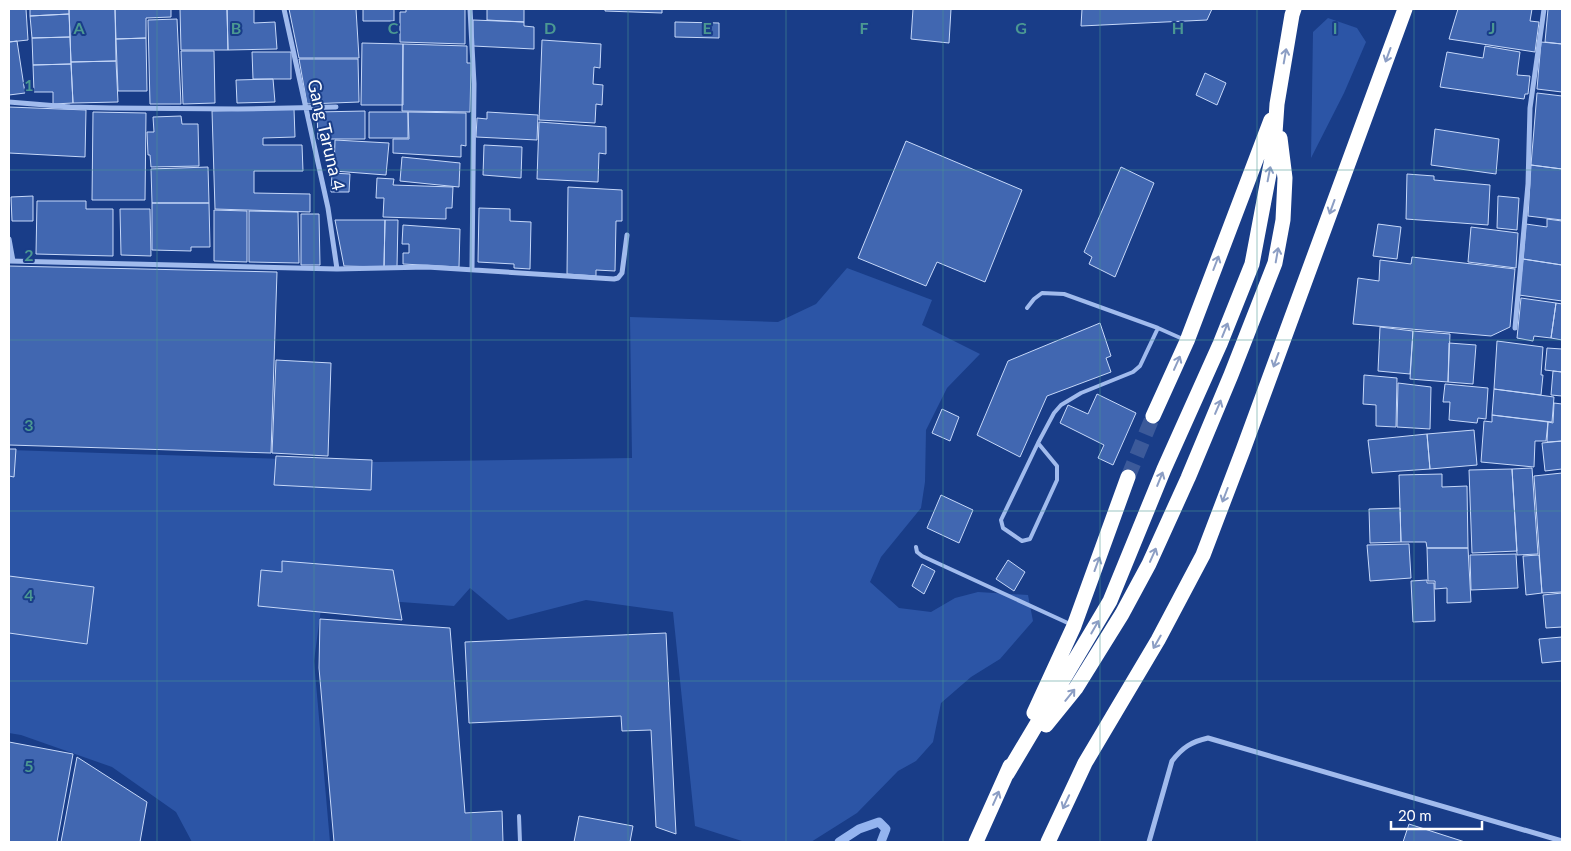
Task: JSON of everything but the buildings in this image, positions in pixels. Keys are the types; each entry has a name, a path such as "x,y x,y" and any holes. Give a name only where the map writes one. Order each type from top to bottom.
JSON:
{"highway":[{"path":"1007,774 1110,601 1164,469 1220,344 1252,264 1274,148 1276,104 1294,9"},
{"path":"1048,842 1085,763 1158,640 1203,555 1405,9"},
{"path":"1153,416 1187,341 1276,104"},
{"path":"1007,774 1076,688 1122,614 1149,564 1232,375 1275,263 1281,228 1284,178 1276,104"},
{"path":"976,842 1074,626 1128,477"}],"street":[{"name":"Gang Taruna 4","path":"284,9 328,208 337,269"},
{"path":"470,9 474,84 472,269"},
{"path":"1516,328 1528,184 1530,108 1544,9"},
{"path":"9,102 111,108 238,109 336,107"},
{"path":"9,239 11,261 337,269 427,267 614,279 618,278 622,273 627,235"},
{"path":"1149,842 1172,761 1181,750 1195,741 1208,738 1562,841"}],"lane":[{"path":"1027,308 1042,293 1064,294 1158,328 1187,341"},
{"path":"1038,443 1057,466 1057,480 1030,539 1022,540 1003,528 1001,520 1038,443 1054,413 1062,405 1081,393 1133,372 1140,366 1158,328"},
{"path":"916,547 919,554 1074,626"},
{"path":"519,816 520,842"}],"shaded area":[{"path":"1328,18 1357,28 1366,42 1344,93 1311,158 1313,32"},
{"path":"847,268 932,300 922,325 980,354 947,388 926,430 925,482 921,508 881,557 870,582 899,608 931,612 955,598 978,592 1028,595 1033,621 1000,659 971,677 941,703 933,742 916,761 898,771 857,813 811,842 745,842 695,826 673,612 586,600 508,620 470,588 454,606 361,599 323,594 314,661 330,842 192,842 176,812 112,767 21,735 9,733 9,450 377,462 632,458 630,317 778,322 816,304"}],"waterway":[{"path":"839,842 859,829 879,822 886,829 881,842"}],"tunnel":[{"path":"1128,477 1153,416"}]}
